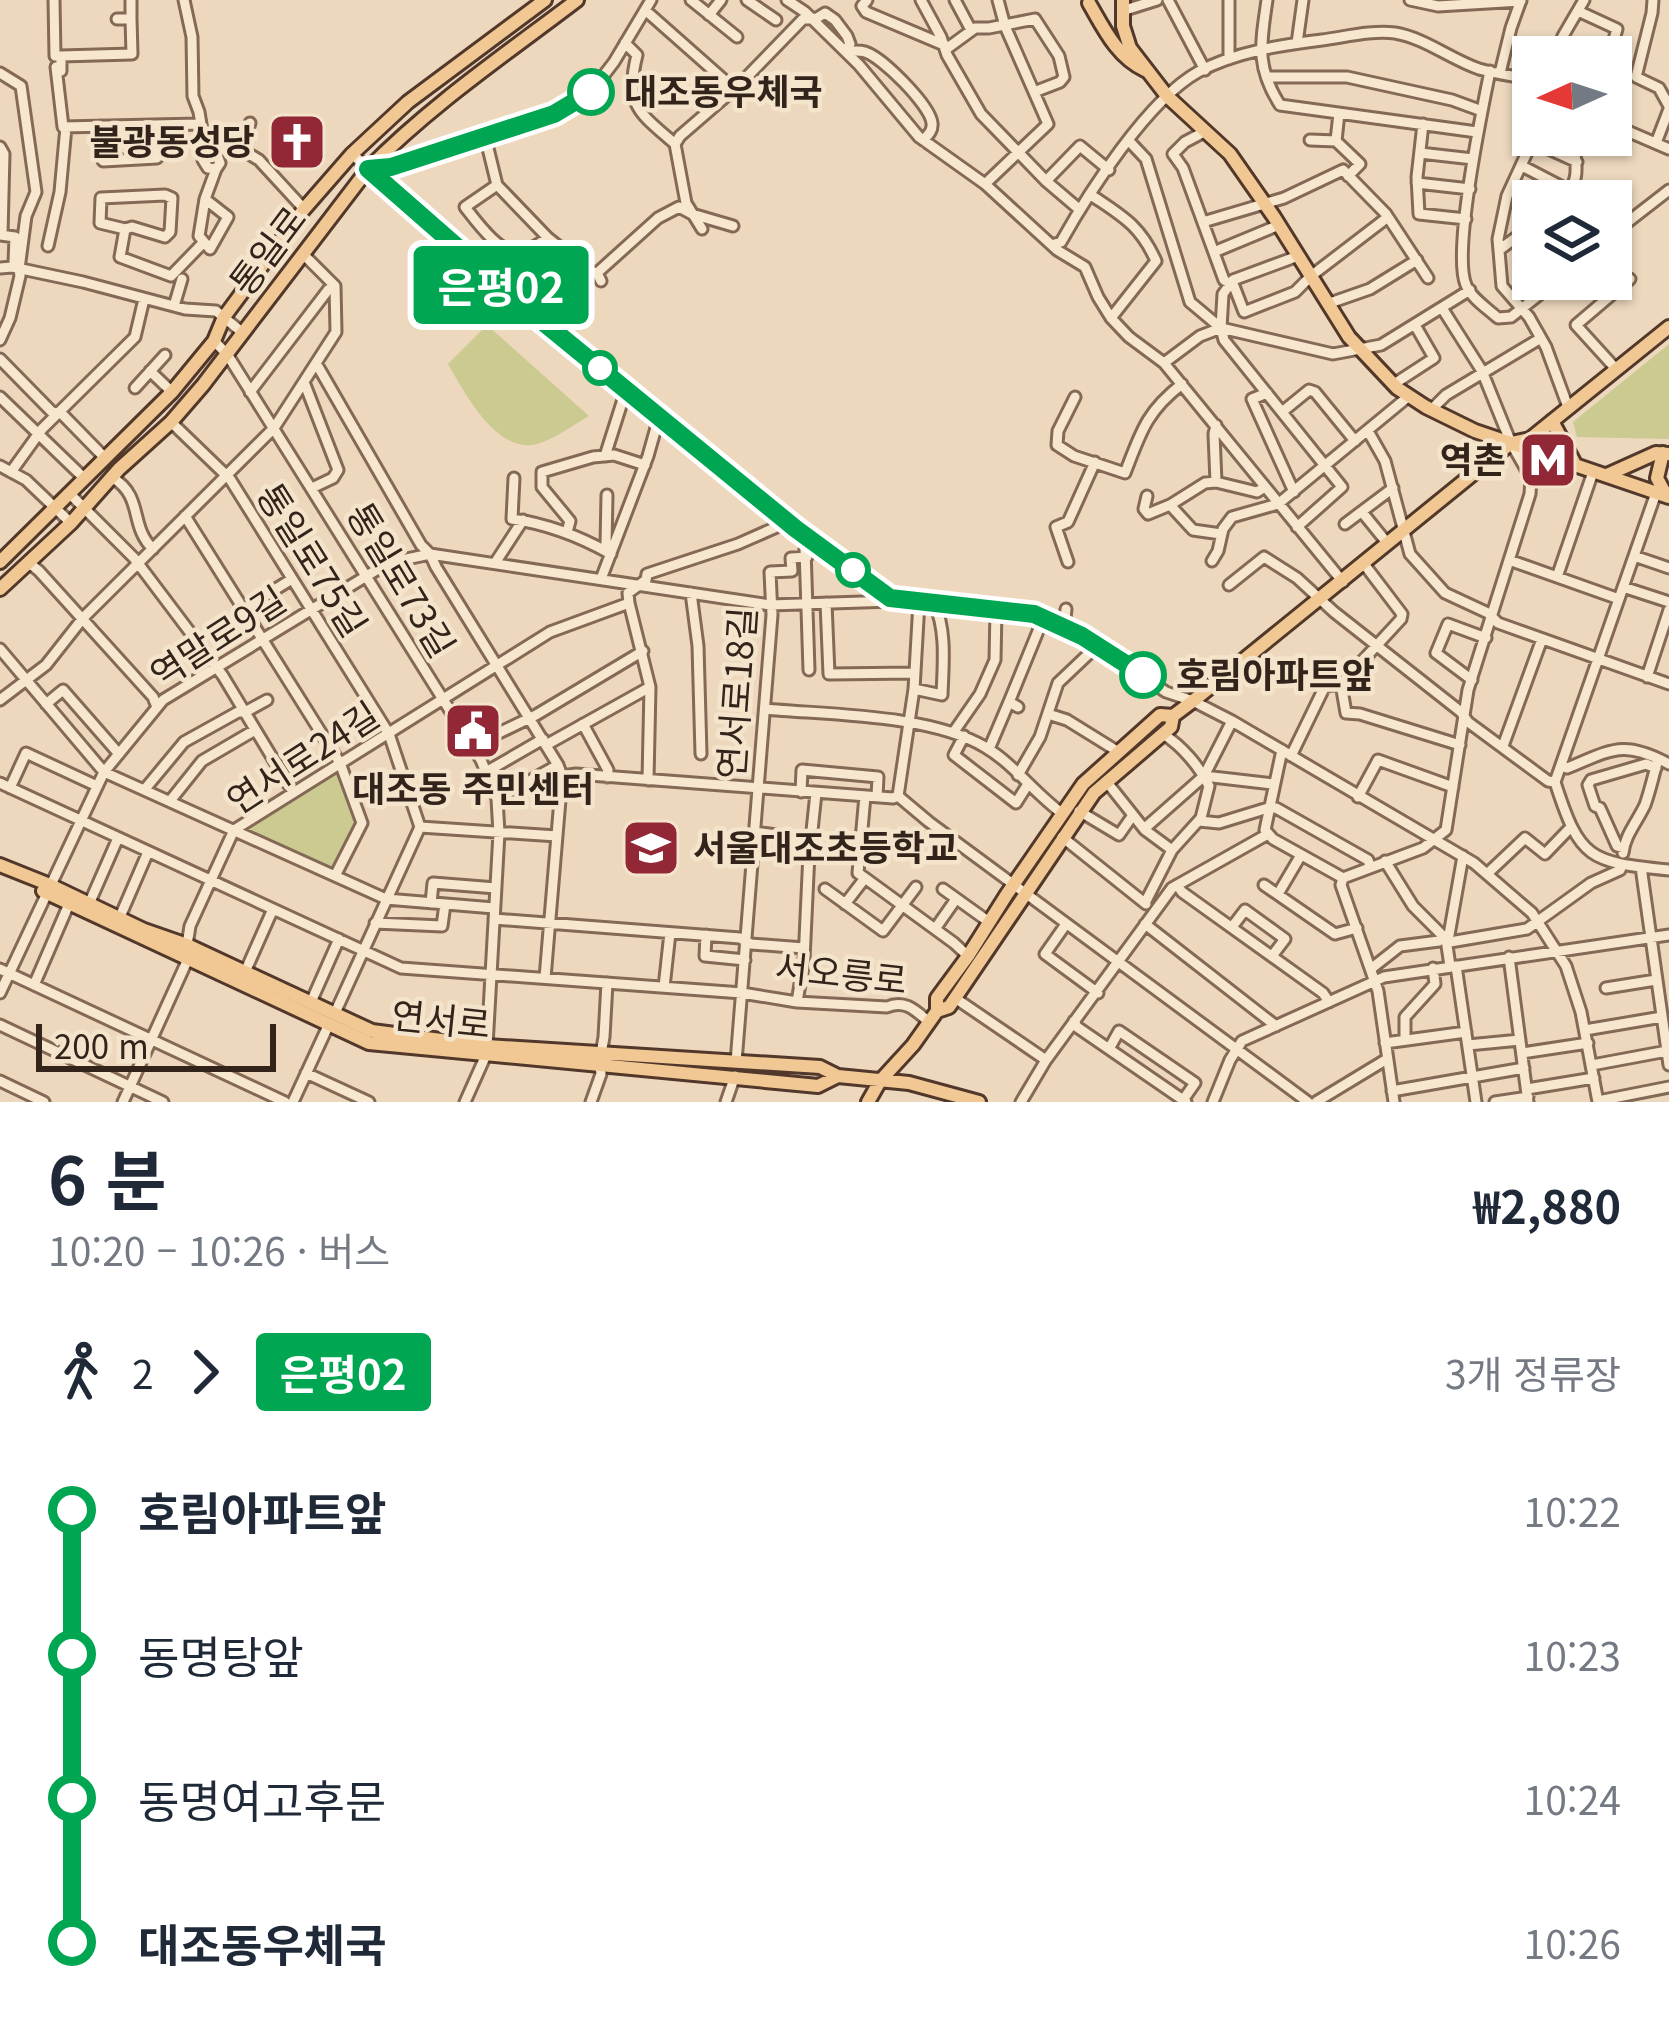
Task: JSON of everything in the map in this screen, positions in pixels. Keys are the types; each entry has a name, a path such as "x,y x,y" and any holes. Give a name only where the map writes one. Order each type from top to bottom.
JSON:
{"main road":[{"name":"통일로","path":"0,562 172,392 214,341 224,316 304,209 352,154 408,102 545,0"},
{"name":"통일로","path":"0,589 171,422 388,148 578,0"},
{"path":"1087,2 1103,10 1122,5 1130,48 1167,96 1230,154 1359,350 1394,385 1475,431 1664,496"},
{"path":"1087,2 1122,54 1147,71"},
{"path":"388,148 386,160 405,162"},
{"name":"서오릉로","path":"868,1102 933,1017 949,1007 1082,784 1160,715 1173,716 1193,701 1511,443 1530,439 1669,327"},
{"path":"1552,421 1576,464"},
{"path":"1600,474 1666,453 1657,478 1664,496"},
{"name":"서오릉로","path":"933,1017 937,998 989,922 1079,811 1106,781 1171,727 1173,716"},
{"name":"연서로","path":"0,869 89,904 332,1018 372,1031 486,1051 735,1069 820,1067 838,1076 909,1083 980,1102"},
{"name":"연서로","path":"48,889 70,904 245,972 310,1002 332,1018"}],"street":[{"path":"54,0 63,127 200,124"},
{"path":"59,67 131,54 131,0"},
{"path":"184,0 203,160 208,168 216,169 205,199 200,220 200,236 210,249 228,217 205,199"},
{"path":"691,0 737,37"},
{"path":"709,15 721,0"},
{"path":"747,0 776,20"},
{"path":"787,0 844,51 923,140 985,184 1052,245 1085,266 1112,318 1164,363 1342,582"},
{"path":"820,0 825,13 847,35 850,44 844,51"},
{"path":"867,0 862,6 866,12 944,46 970,30 1035,19 1059,56 1064,77 1034,92"},
{"path":"921,0 981,114 1080,209"},
{"path":"955,0 970,30"},
{"path":"985,184 1048,124 998,0"},
{"path":"1122,5 1157,0"},
{"path":"1168,0 1205,70"},
{"path":"1229,0 1229,59"},
{"path":"1267,0 1259,51 1280,105 1477,132"},
{"path":"1297,43 1303,0"},
{"path":"1410,0 1438,6 1521,1 1477,132 1463,257 1465,284 1498,318 1511,317 1534,300"},
{"path":"1656,143 1669,108 1659,88 1636,77 1653,0 1669,8"},
{"path":"368,169 391,167 554,114 591,92 648,5 723,79 722,100"},
{"path":"1565,36 1581,5 1617,29 1615,36"},
{"path":"702,229 686,203 675,144 803,19 825,13"},
{"path":"117,19 131,19"},
{"path":"1052,245 1061,242 1142,121 1167,96 1229,59 1297,43 1386,32 1512,76"},
{"path":"625,43 637,55 632,96 656,130 675,144"},
{"path":"844,51 866,52 900,78 932,121 923,140"},
{"path":"0,73 21,86 36,192 26,216 10,318 0,340"},
{"path":"1268,77 1347,77 1482,111"},
{"path":"1336,141 1339,113"},
{"path":"241,151 250,123"},
{"path":"1423,124 1419,214 1466,220"},
{"path":"101,126 103,161 157,158 156,125"},
{"path":"48,246 58,219 66,127"},
{"path":"1204,132 1174,154 1224,280 1234,286 1244,312 1295,292 1388,217"},
{"path":"1632,133 1669,149"},
{"path":"485,136 497,184 548,238 599,277 658,218 679,207 733,226"},
{"path":"1310,140 1336,141 1360,164 1348,176"},
{"path":"1129,141 1146,159 1190,302 1221,328 1333,354 1382,345 1470,290"},
{"path":"1046,181 1080,146 1109,170"},
{"path":"0,147 4,154 1,235 15,237 14,263 19,269"},
{"path":"205,149 241,151 260,160 304,209"},
{"path":"1420,153 1473,159"},
{"path":"352,154 626,390 788,522 898,601"},
{"path":"1526,156 1507,196 1498,239 1502,286 1540,338 1568,407"},
{"path":"1567,156 1578,162"},
{"path":"1575,180 1577,156"},
{"path":"1522,166 1543,180"},
{"path":"1203,222 1285,198 1343,170 1388,217 1428,278"},
{"path":"1418,183 1470,189"},
{"path":"497,184 465,207 480,227 509,251 521,252 548,238"},
{"path":"1632,219 1669,190"},
{"path":"165,195 172,198 177,219 165,237 100,223 100,219 101,198 165,195"},
{"path":"1090,195 1135,226 1156,261 1112,318"},
{"path":"1658,199 1669,211"},
{"path":"83,219 100,219"},
{"path":"1214,252 1279,225"},
{"path":"125,229 120,257 171,276 203,243"},
{"path":"1499,250 1512,240"},
{"path":"274,428 336,332 335,286 303,254"},
{"path":"1297,527 1342,488 1224,340 1221,328 1223,294 1233,280 1298,256"},
{"path":"1328,304 1370,289 1417,260"},
{"path":"0,268 216,311 243,333"},
{"path":"174,306 182,279"},
{"path":"250,392 335,286"},
{"path":"11,472 38,434 135,337 144,299"},
{"path":"1605,300 1576,325 1616,369"},
{"path":"1343,878 1423,848 1446,830 1472,680 1529,494 1531,478 1511,443 1482,371 1442,308"},
{"path":"1394,385 1434,358 1414,325"},
{"path":"1164,363 1200,336 1221,328"},
{"path":"1431,410 1482,371 1540,338"},
{"name":"통일로73길","path":"214,341 227,354 368,575 472,746 497,799 486,1051"},
{"path":"135,388 165,355"},
{"path":"0,358 53,413 60,412"},
{"path":"316,363 560,770 545,978"},
{"path":"150,371 172,392"},
{"name":"통일로73길","path":"304,381 338,470 333,478 312,488"},
{"path":"1075,397 1058,431 1057,446 1125,472 1146,420 1182,384"},
{"path":"604,456 626,390"},
{"path":"1282,412 1309,391 1315,392 1355,442"},
{"path":"1267,393 1252,400 1294,492"},
{"path":"1212,562 1232,517 1278,504 1409,396"},
{"path":"0,397 85,479"},
{"path":"60,412 106,459"},
{"path":"601,579 659,417"},
{"name":"통일로75길","path":"171,422 226,476 388,734 420,826"},
{"path":"1216,425 1216,482"},
{"name":"통일로75길","path":"0,700 46,664 83,619 274,428"},
{"path":"1368,431 1385,461 1410,554 1445,593 1498,623 1669,684"},
{"path":"567,532 569,521 542,487 542,472 614,455 645,465"},
{"path":"1067,562 1056,527 1068,522 1095,463"},
{"path":"0,466 26,480 71,524"},
{"path":"1557,578 1600,474"},
{"path":"113,478 132,495 142,539 153,549"},
{"path":"514,478 512,519 532,520 567,532 611,554"},
{"path":"1147,496 1148,514 1205,483 1257,492 1265,487"},
{"path":"1346,524 1393,488"},
{"path":"70,494 138,564 216,668 293,792"},
{"path":"607,495 606,545 611,554"},
{"path":"1664,496 1634,556 1555,782 1570,828 1593,855 1622,865 1666,866"},
{"path":"1170,505 1193,530 1221,534"},
{"path":"1362,512 1388,544"},
{"path":"185,516 340,763 362,823 335,876"},
{"path":"495,563 523,520"},
{"path":"648,781 650,687 628,593 647,574 788,522"},
{"path":"808,670 805,549 809,538"},
{"name":"역말로9길","path":"0,993 5,971 104,772 163,700 388,563 430,554 770,605 934,603 1034,614 1064,628 1166,692 1232,721 1488,873 1532,913 1565,966 1586,1030 1598,1101"},
{"path":"1634,556 1669,568"},
{"name":"연서로18길","path":"726,1102 735,1069 745,960 765,709 770,572 792,572 791,559 807,557"},
{"path":"1229,585 1264,557 1297,578 1465,717 1555,782"},
{"path":"1509,560 1619,599"},
{"path":"28,562 153,697 157,707"},
{"path":"1343,878 1265,830 1274,784 1325,686 1341,684 1401,619 1402,614 1364,564"},
{"path":"245,608 292,579"},
{"path":"1623,587 1669,606 1664,641 1647,676"},
{"path":"691,593 698,646 701,754"},
{"path":"898,796 914,688 919,602"},
{"name":"연서로24길","path":"123,1102 188,952 190,926 234,830 550,632 629,603"},
{"path":"826,603 829,674 914,673"},
{"path":"914,688 942,695 944,664 934,603"},
{"path":"1064,628 1066,609"},
{"path":"997,610 995,660 958,735 954,755 1016,803 1028,784"},
{"path":"989,749 1014,705 1043,619"},
{"path":"1472,680 1436,653 1448,624 1486,638"},
{"path":"1503,746 1542,639"},
{"path":"1018,775 1040,737 1058,682 1097,646"},
{"path":"0,649 104,772 386,899 550,922 804,948"},
{"path":"472,746 536,715 643,651"},
{"path":"1341,684 1346,713 1460,745"},
{"path":"486,772 650,687"},
{"path":"46,704 63,690 119,754"},
{"path":"145,789 184,742 267,700"},
{"path":"765,709 907,723 958,735 989,749 1063,814"},
{"path":"1048,714 1067,720 1118,752"},
{"path":"1146,832 1204,776 1232,721"},
{"path":"584,724 608,770 607,777"},
{"path":"170,801 202,761 255,730"},
{"path":"1145,903 1172,850 1198,821 1209,786 1174,741 1163,734"},
{"path":"1562,766 1615,748 1632,748 1657,763"},
{"path":"98,786 26,752 5,786 401,968 742,993"},
{"path":"1358,796 1378,760 1453,787"},
{"path":"1385,861 1412,906 1450,942 1527,929 1591,883 1620,870 1624,842 1642,810 1657,763"},
{"path":"1624,848 1617,846 1588,784 1646,764 1669,764"},
{"path":"497,799 560,770 758,790 898,796 1312,1102 1387,1059"},
{"path":"801,793 802,770 878,777 860,854 858,873 865,878 845,904"},
{"path":"1204,776 1274,784"},
{"path":"1106,781 1146,832 1172,850"},
{"path":"797,1002 815,794"},
{"path":"1198,821 1219,823 1276,808 1368,860 1370,866"},
{"path":"1079,811 1119,835 1133,815"},
{"path":"5,971 289,1102 420,826 557,836"},
{"path":"1488,873 1525,838 1545,854 1570,828"},
{"path":"754,832 777,835 808,852 882,859"},
{"path":"1021,1102 1074,1021 1177,885 1268,834"},
{"path":"1062,837 1155,911"},
{"path":"89,904 118,838"},
{"path":"119,919 148,852"},
{"path":"1278,894 1301,855"},
{"path":"1463,856 1446,939 1476,1102"},
{"path":"1641,867 1656,980 1664,992 1669,1065"},
{"name":"서오릉로","path":"865,878 968,956"},
{"path":"1343,878 1341,885 1378,991 1393,1096 1524,1068"},
{"path":"431,903 433,883 496,888"},
{"path":"1177,885 1323,993 1329,1003"},
{"path":"1264,885 1334,934 1357,928"},
{"name":"서오릉로","path":"825,889 883,931 916,887"},
{"path":"943,889 989,922"},
{"path":"935,929 956,899"},
{"path":"34,985 70,904"},
{"path":"375,923 442,926 445,904"},
{"path":"245,972 273,909"},
{"path":"1232,927 1245,910 1285,939 1272,956"},
{"path":"1066,924 1045,954 1098,993"},
{"path":"1145,924 1276,1026"},
{"path":"664,987 670,933"},
{"path":"706,935 705,956 745,960"},
{"path":"1217,1100 1243,1041 1374,981 1433,968 1669,935"},
{"path":"310,1002 340,939"},
{"path":"1372,968 1400,946 1446,939"},
{"path":"1509,957 1527,1096"},
{"path":"1654,963 1669,960"},
{"path":"1406,1040 1406,1017 1435,984 1433,968"},
{"path":"1606,988 1656,980"},
{"path":"591,1102 601,1074 607,983"},
{"name":"서오릉로","path":"742,993 797,1002 911,1006 933,1017"},
{"name":"서오릉로","path":"955,998 1046,1060"},
{"path":"1074,1021 1077,1027 1109,1049 1185,1101 1195,1084 1119,1031 1109,1049"},
{"path":"1586,1030 1665,1024"},
{"path":"0,1025 163,1102"},
{"path":"1385,1043 1466,1031"},
{"path":"1468,1046 1520,1040"},
{"path":"1522,1053 1588,1043"},
{"path":"465,1102 486,1051"},
{"path":"1592,1065 1667,1051"},
{"path":"306,1073 369,1102"},
{"path":"1495,1102 1594,1078"},
{"path":"0,1082 44,1102"},
{"path":"1598,1101 1669,1087"},
{"path":"1282,1102 1292,1089"}],"green space":[{"path":"487,325 589,416 537,444 522,445 495,431 448,364"},
{"path":"1669,344 1669,439 1577,437 1573,422"},
{"path":"339,769 357,822 333,872 243,830"}],"bus line":[{"name":"은평02","path":"591,92 554,114 391,167 368,169 537,317 796,529 890,598 1034,614 1082,636 1143,675"}],"place":[{"name":"대조동우체국","path":"591,92"},
{"name":"불광동성당","path":"297,142"},
{"name":"역촌","path":"1548,460"},
{"name":"호림아파트앞","path":"1143,675"},
{"name":"대조동 주민센터","path":"473,731"},
{"name":"서울대조초등학교","path":"651,848"}]}
